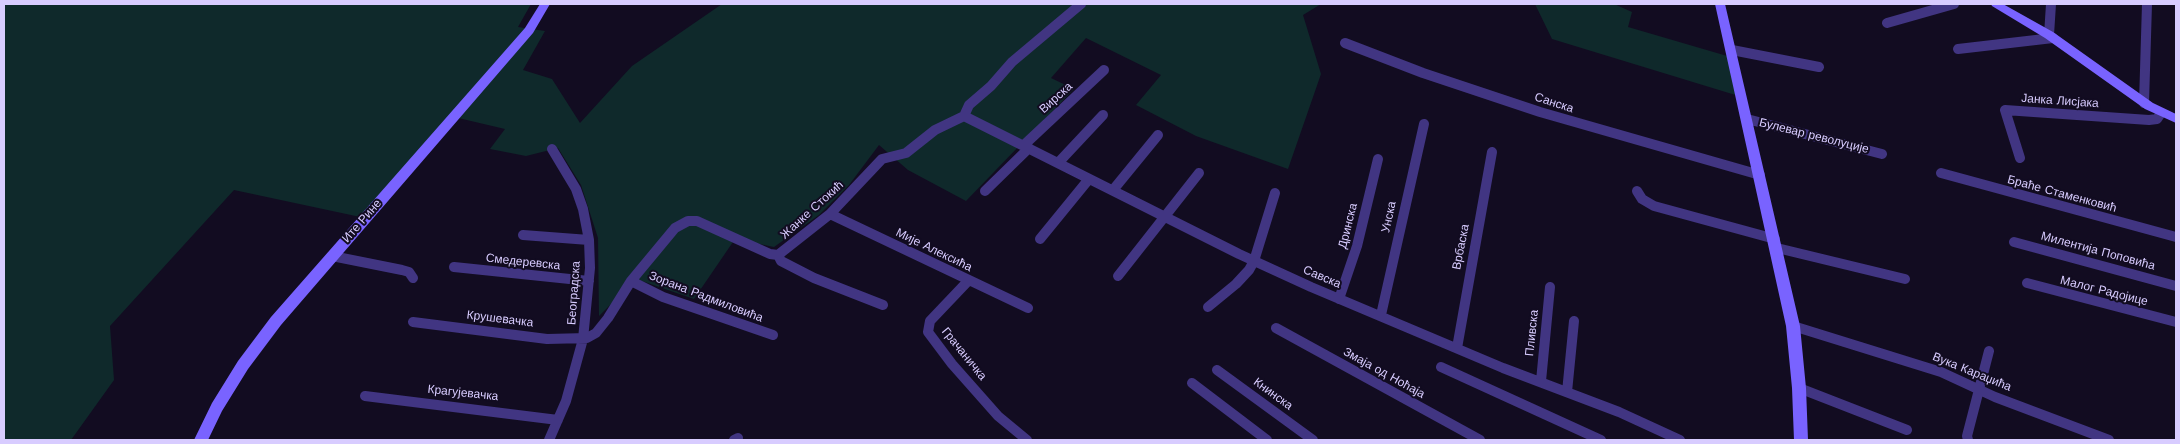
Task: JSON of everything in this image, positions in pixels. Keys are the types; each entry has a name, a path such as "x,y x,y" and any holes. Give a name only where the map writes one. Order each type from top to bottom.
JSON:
{"street":[{"name":"Жанке Стокић","path":"583,339 592,336 608,318 631,282 675,228 688,221 697,221 770,254 778,255 830,214 882,159 906,153 935,130 964,116 972,102 991,86 1012,62 1056,27 1081,4"},
{"name":"Булевар револуције","path":"1720,4 1776,243 1793,326 1799,388 1800,440"},
{"path":"1887,23 1954,4"},
{"path":"1996,4 2051,37 2144,103 2176,119"},
{"path":"2051,4 2051,37"},
{"path":"2144,103 2144,54 2148,4"},
{"name":"Ите Рине","path":"201,440 217,407 242,365 276,321 529,30 542,9"},
{"path":"1958,49 2051,37"},
{"name":"Санска","path":"1345,43 1423,73 1548,115 1760,175"},
{"path":"1732,50 1819,67"},
{"name":"Вирска","path":"985,191 1026,147 1104,70"},
{"name":"Јанка Лисјака","path":"2020,158 2005,110 2149,120 2157,119 2161,112"},
{"path":"1058,163 1103,115"},
{"name":"Савска","path":"964,116 1254,261 1457,348 1619,412 1680,440"},
{"name":"Булевар револуције","path":"1747,119 1882,154"},
{"name":"Унска","path":"1381,315 1424,124"},
{"path":"1113,190 1158,135"},
{"name":"Београдска","path":"549,440 566,401 583,339 589,281 589,240 586,220 576,189 552,149"},
{"name":"Врбаска","path":"1457,348 1471,261 1492,152"},
{"name":"Дринска","path":"1340,299 1357,246 1378,159"},
{"path":"1118,276 1199,173"},
{"name":"Браће Стаменковић","path":"1941,173 2176,237"},
{"path":"1040,239 1088,179"},
{"path":"1637,191 1642,198 1654,206 1905,279"},
{"path":"1208,307 1236,284 1254,261 1275,193"},
{"name":"Мије Алексића","path":"830,214 1028,308"},
{"path":"523,235 589,240"},
{"name":"Милентија Поповића","path":"2014,242 2176,286"},
{"path":"778,255 781,261 814,278 884,305"},
{"path":"332,256 410,272 413,278"},
{"name":"Смедеревска","path":"454,267 589,281"},
{"name":"Грачаничка","path":"969,280 930,322 927,329 952,364 998,416 1026,440"},
{"name":"Зорана Радмиловића","path":"631,282 663,297 772,335"},
{"name":"Малог Радојице","path":"2026,283 2176,322"},
{"name":"Пливска","path":"1541,381 1550,287"},
{"path":"1567,392 1574,321"},
{"name":"Крушевачка","path":"414,322 509,335 583,339"},
{"name":"Вука Караџића","path":"1793,326 1941,372 1979,389 2109,440"},
{"name":"Змаја од Ноћаја","path":"1276,328 1480,440"},
{"path":"1968,440 1967,436 1989,351"},
{"path":"1442,367 1601,440"},
{"name":"Книнска","path":"1217,370 1313,440"},
{"path":"1192,383 1267,440"},
{"path":"1799,388 1907,430"},
{"name":"Крагујевачка","path":"365,396 558,420"}],"green space":[{"path":"4,4 531,4 518,27 545,31 523,70 552,79 580,123 632,66 722,4 1321,4 1303,15 1321,74 1288,169 1196,136 1136,105 1161,75 1086,38 1051,78 1074,89 966,201 908,170 879,145 849,185 819,215 774,247 735,239 694,299 636,279 599,316 598,238 581,185 558,148 526,156 490,149 505,129 454,117 365,218 234,190 110,326 114,380 71,440 4,440"},
{"path":"1535,4 1614,4 1632,12 1628,27 1734,58 1742,97 1552,39"}]}
